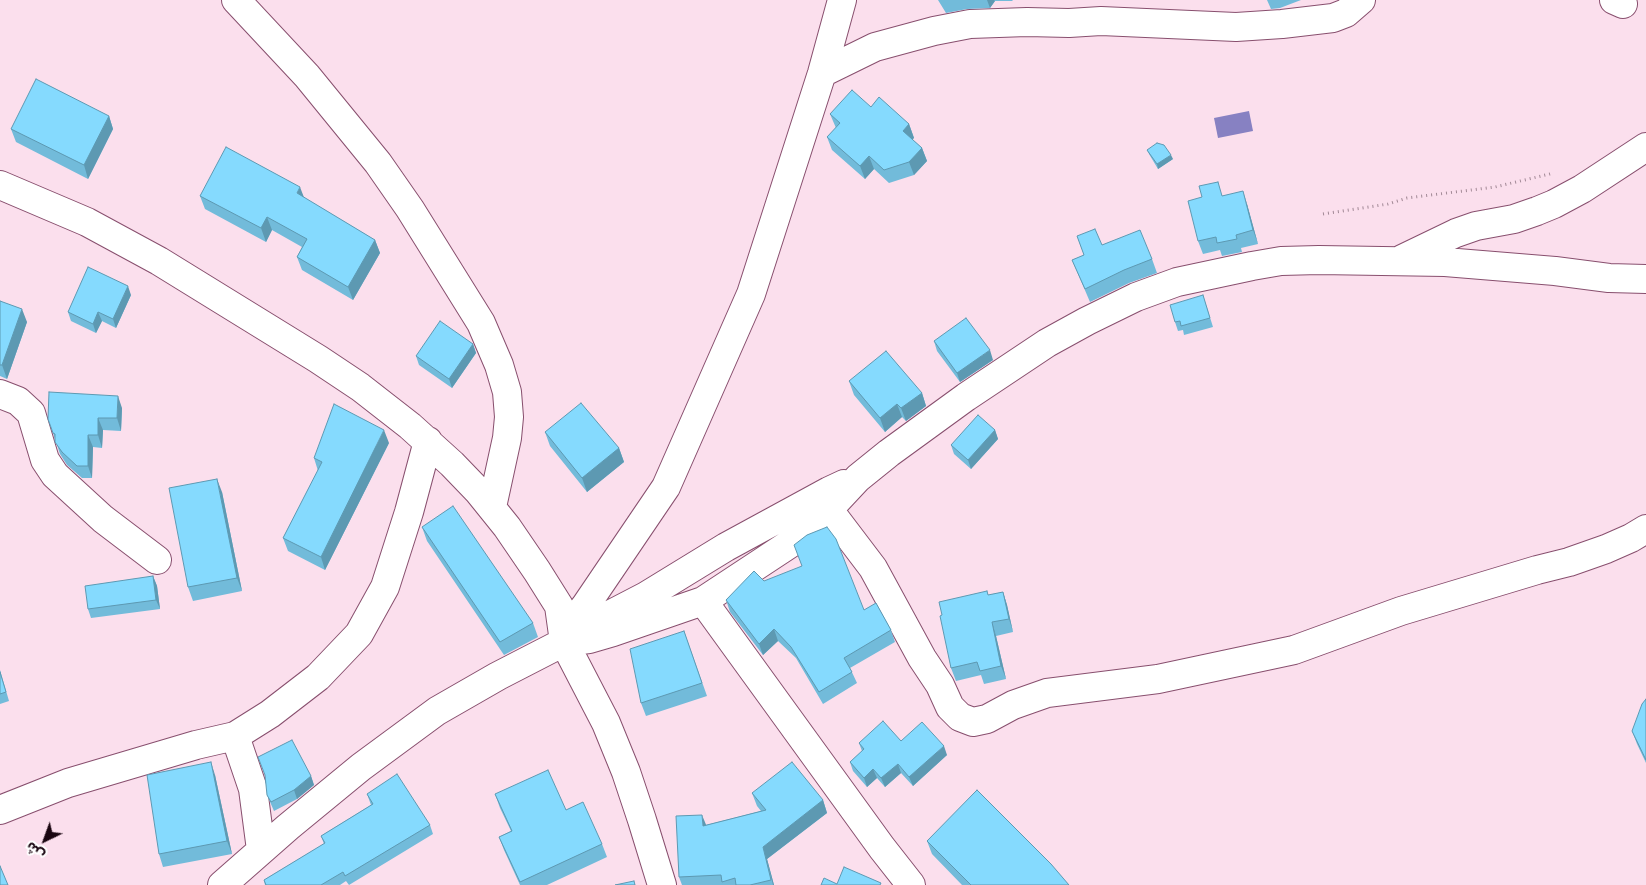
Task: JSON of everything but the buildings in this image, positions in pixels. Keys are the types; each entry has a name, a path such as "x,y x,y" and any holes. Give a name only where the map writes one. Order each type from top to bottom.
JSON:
{"street":[{"path":"236,0 307,76 378,164 410,209 481,323 499,365 507,392 507,438 492,507"},
{"path":"564,634 586,605 666,486 751,294 822,73 842,0"},
{"path":"822,73 875,47 970,24 1101,21 1236,27 1334,18 1346,13 1361,0"},
{"path":"1400,260 1456,233 1476,226 1514,219 1554,204 1646,147"},
{"path":"2,189 87,222 159,261 360,387 428,441 452,464 492,507 559,606 564,634 606,723 642,820 662,885"},
{"path":"564,634 589,639 703,601 815,524 858,478 966,397 1047,343 1136,297 1177,282 1281,261 1400,260 1555,271 1609,278 1646,279"},
{"path":"1609,278 1646,290"},
{"path":"0,394 18,401 31,413 45,460 55,475 103,519 157,560"},
{"path":"0,810 68,783 196,745 235,736 270,714 318,677 360,634 385,587 409,512 428,441"},
{"path":"222,885 361,767 437,711 498,676 564,634 594,623 646,596 735,542 829,491 858,478"},
{"path":"829,510 873,568 922,658 940,685 950,707 960,717 972,722 987,719 1013,705 1047,693 1158,679 1294,650 1422,604 1569,562 1606,549 1646,529"},
{"path":"703,601 882,848 911,885"},
{"path":"235,736 252,789 261,850"}],"path":[{"path":"1323,214 1388,204 1407,198 1504,186 1560,172"}],"shaded area":[{"path":"1249,111 1253,131 1218,138 1214,118"}]}
